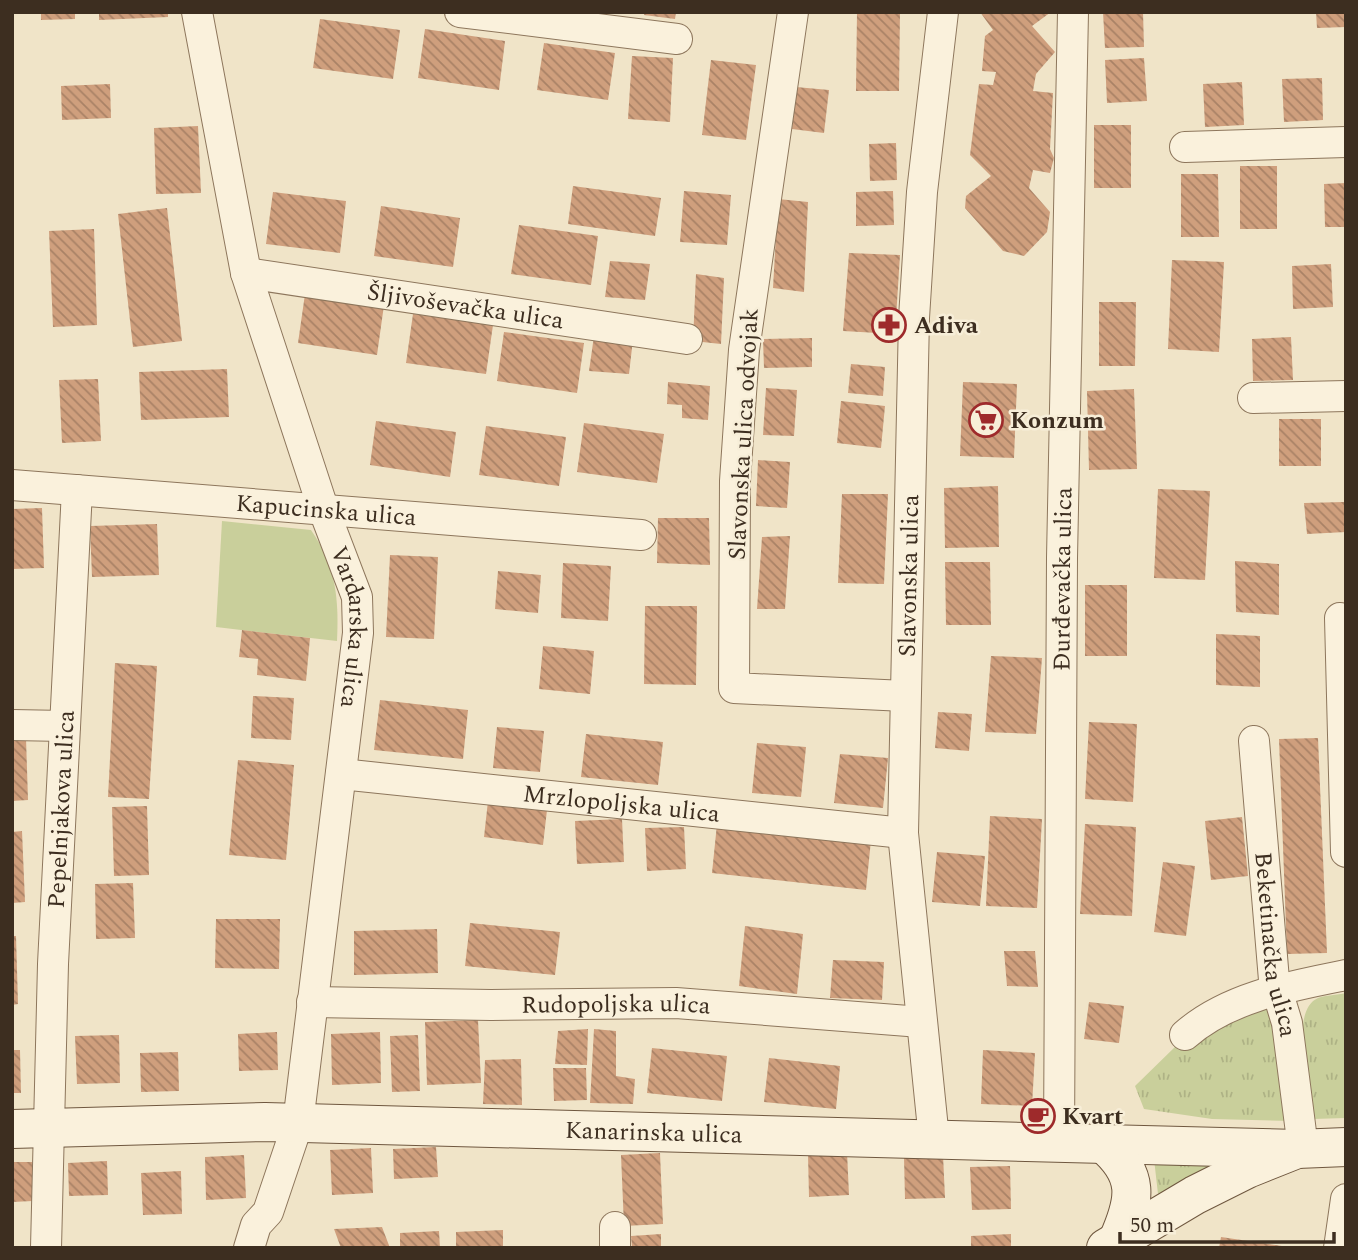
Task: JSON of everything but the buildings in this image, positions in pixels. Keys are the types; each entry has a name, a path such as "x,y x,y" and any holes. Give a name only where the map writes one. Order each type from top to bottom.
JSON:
{"street":[{"name":"Vardarska ulica","path":"197,12 246,273 323,508 357,597 358,634 299,1123 268,1212 256,1225 248,1248"},
{"path":"460,12 677,39"},
{"name":"Slavonska ulica odvojak","path":"793,12 744,350 735,481 734,688 905,696"},
{"name":"Slavonska ulica","path":"934,1139 903,833 914,318 922,192 943,12"},
{"name":"Đurđevačka ulica","path":"1059,1144 1062,558 1073,12"},
{"path":"1185,148 1346,142"},
{"name":"Šljivoševačka ulica","path":"246,273 687,339"},
{"path":"1252,398 1346,396"},
{"name":"Kapucinska ulica","path":"12,485 641,535"},
{"name":"Pepelnjakova ulica","path":"46,1248 31,1128 65,726 77,491"},
{"path":"1340,618 1346,852"},
{"path":"12,725 65,726"},
{"name":"Beketinačka ulica","path":"1254,741 1263,869 1278,992 1287,1023 1300,1149"},
{"name":"Mrzlopoljska ulica","path":"341,774 903,833"},
{"path":"1185,1035 1198,1023 1225,1009 1346,975"},
{"name":"Rudopoljska ulica","path":"312,1002 491,1005 676,1003 921,1022"},
{"name":"Kanarinska ulica","path":"31,1128 299,1123 1059,1144 1300,1149 1346,1147"},
{"path":"1104,1144 1124,1163 1132,1190 1132,1205 1112,1244"},
{"path":"1112,1244 1195,1195 1300,1149"},
{"path":"1339,1248 1346,1199"}],"green space":[{"path":"222,521 311,530 331,570 336,597 337,641 216,627"},
{"path":"1346,993 1346,1118 1313,1119 1303,1053 1304,1019 1309,1006 1318,998"},
{"path":"1260,1005 1270,1010 1291,1121 1212,1119 1144,1109 1135,1086 1177,1045"},
{"path":"1154,1159 1208,1164 1209,1168 1158,1194"}],"place":[{"name":"Adiva","path":"889,325"},
{"name":"Konzum","path":"986,420"},
{"name":"Kvart","path":"1038,1116"}]}
